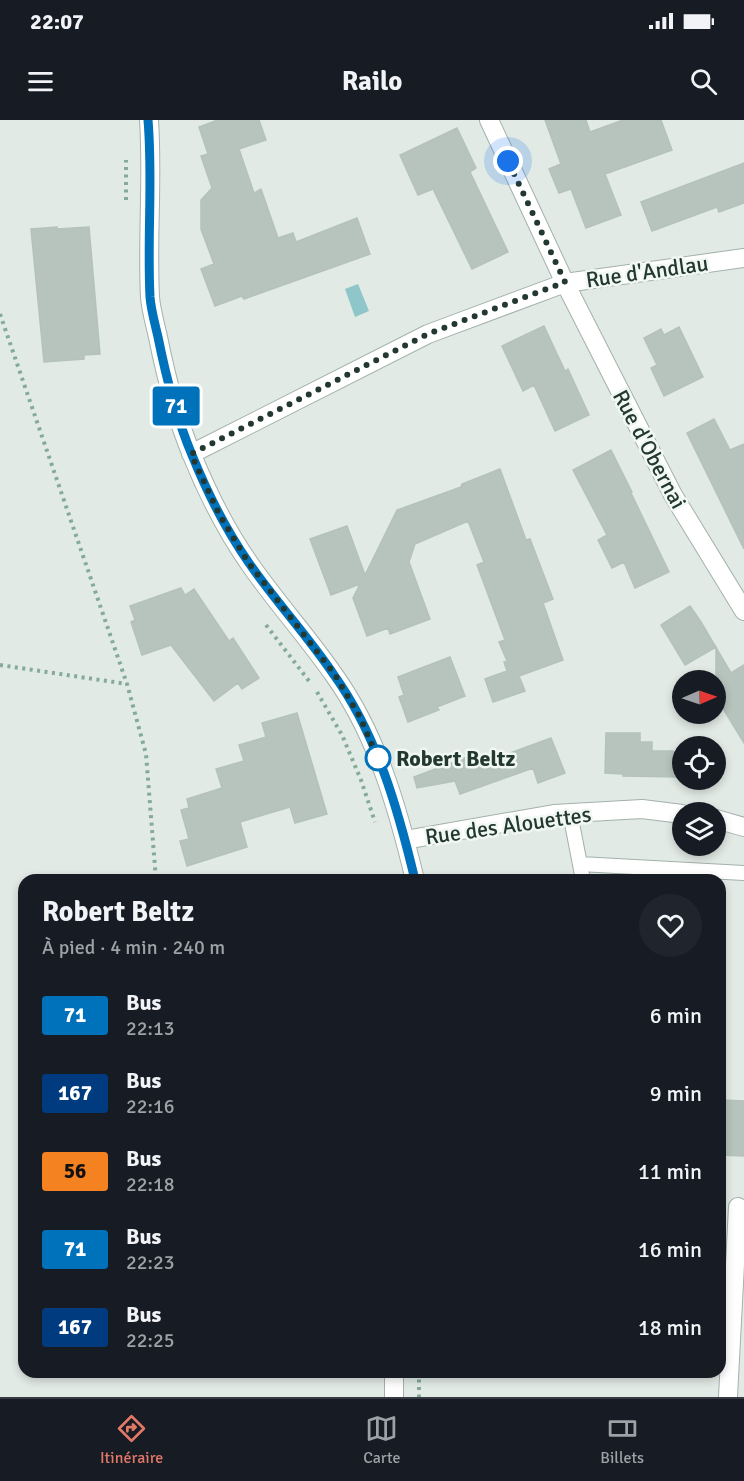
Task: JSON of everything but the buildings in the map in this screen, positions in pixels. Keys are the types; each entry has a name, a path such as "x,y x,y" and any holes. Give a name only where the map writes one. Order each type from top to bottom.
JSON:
{"street":[{"path":"148,120 151,152 150,300 166,376 191,454 219,514 248,562 335,675 360,717 381,766 414,874"},
{"name":"Rue d'Obernai","path":"489,120 565,282 673,495 744,611"},
{"name":"Rue d'Andlau","path":"191,454 428,334 565,282 744,258"},
{"name":"Rue des Alouettes","path":"405,840 554,814 642,809 672,813"},
{"path":"726,822 744,827"},
{"path":"728,1397 734,1207"},
{"path":"394,1378 394,1397"}],"lane":[{"path":"570,813 582,874"},
{"path":"580,864 744,873"}],"path":[{"path":"0,314 127,684 146,754 156,874"},
{"path":"0,665 127,684"},
{"path":"419,1378 419,1397"}],"water":[{"path":"358,284 369,311 355,317 345,289"}],"bus line":[{"name":"71","path":"148,120 151,152 150,300 166,376 191,454 219,514 248,562 335,675 360,717 381,766 414,874"}],"place":[{"name":"Robert Beltz","path":"378,758"}],"route":[{"path":"378,758 381,766 360,717 335,675 248,562 219,514 191,454 428,334 565,282 508,161"}]}
